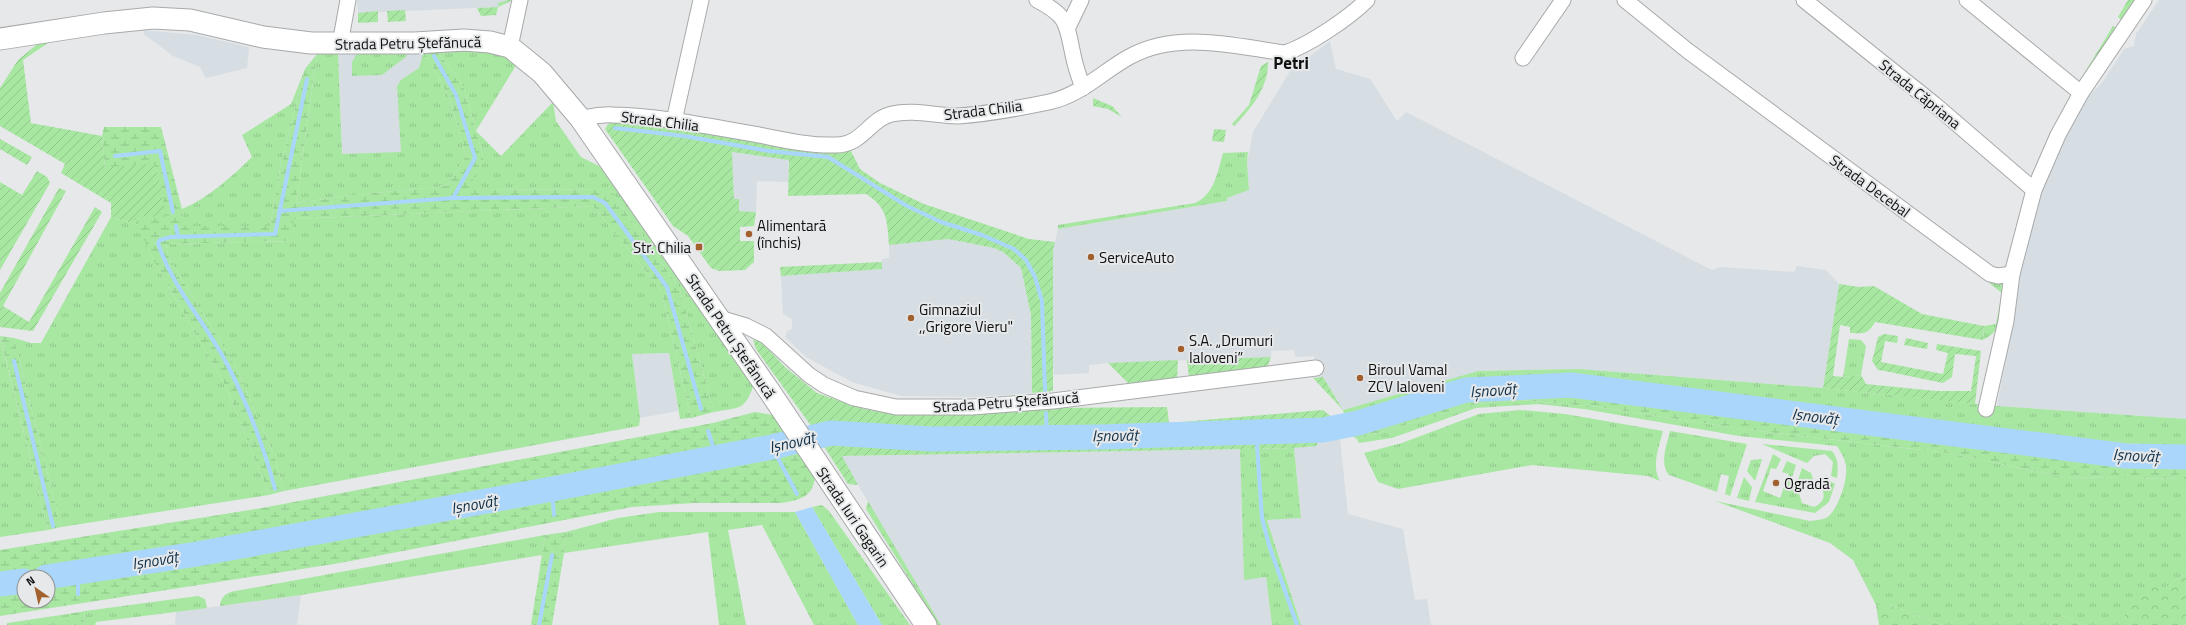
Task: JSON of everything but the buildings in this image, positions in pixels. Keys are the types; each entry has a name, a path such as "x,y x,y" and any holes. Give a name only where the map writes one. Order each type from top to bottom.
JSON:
{"main road":[{"name":"Strada Petru Ștefănucă","path":"0,39 104,23 153,18 190,20 263,37 311,43 340,44 464,40 490,42 510,47 542,73 580,118 781,408"},
{"name":"Strada Iuri Gagarin","path":"781,408 926,625"}],"street":[{"path":"340,44 348,0"},
{"path":"510,47 520,0"},
{"path":"674,121 701,0"},
{"path":"1036,0 1051,7 1062,16 1068,27 1074,60 1083,88"},
{"path":"1068,27 1081,0"},
{"name":"Strada Chilia","path":"580,118 612,115 674,121 802,143 837,145 851,142 861,137 875,122 883,117 893,114 961,116 1051,102 1069,96 1083,88 1129,57 1162,45 1197,42 1285,53 1296,49 1318,36 1358,9 1367,0"},
{"path":"1523,58 1563,0"},
{"name":"Strada Decebal","path":"1625,0 1688,51 1990,274 1998,276 2012,274"},
{"name":"Strada Căpriana","path":"1804,0 1934,104 2034,190"},
{"path":"1967,0 2081,93"},
{"path":"1986,409 2006,321 2012,274 2034,190 2058,135 2081,93 2144,0"},
{"name":"Strada Petru Ştefănucă","path":"719,318 746,326 766,336 809,375 824,385 854,398 896,407 972,407 1053,401 1316,368"}],"shaded area":[{"path":"357,0 508,0 498,3 498,7 358,13"},
{"path":"2159,0 2186,0 2186,419 1997,406 2012,328 2022,256 2040,194 2082,103 2102,83 2124,49 2134,46 2136,34"},
{"path":"143,30 197,35 249,47 247,68 206,78 200,67 173,56 144,34"},
{"path":"1330,41 1336,69 1370,79 1397,121 1406,112 1712,270 1720,267 1794,272 1797,266 1826,270 1839,284 1823,388 1579,369 1478,371 1343,410 1323,377 1317,378 1314,356 1295,357 1294,350 1271,351 1271,357 1108,363 1089,365 1089,373 1054,375 1051,342 1053,250 1058,229 1227,201 1227,198 1249,190 1247,162 1253,132 1290,71"},
{"path":"424,51 408,191 344,196 338,53"},
{"path":"732,152 789,159 788,182 757,181 756,212 739,211 734,199"},
{"name":"Gimnaziul ,,Grigore Vieru\"","path":"948,239 994,248 1003,252 1021,268 1031,315 1032,393 976,397 901,396 852,382 806,357 785,337 787,331 792,329 792,319 783,314 781,276 881,269 882,259 889,258 889,245"},
{"path":"669,353 678,411 640,418 632,354"},
{"path":"1340,439 1348,514 1403,529 1415,600 1427,599 1431,625 1301,625 1267,519 1301,518 1294,448 1317,446 1317,442"},
{"path":"1240,449 1244,579 1266,577 1272,625 941,625 841,456"},
{"path":"301,595 297,625 175,625 176,612"}],"green space":[{"path":"513,0 498,7 498,3"},
{"path":"2128,0 2138,0 2125,23 2118,17"},
{"path":"498,7 496,15 481,16 477,8"},
{"path":"405,10 406,21 388,22 387,11"},
{"path":"378,11 378,22 358,23 358,13"},
{"path":"2113,26 2119,31 2083,81 2080,80"},
{"path":"40,42 48,43 23,60 31,123 102,136 105,167 155,164 167,217 134,216 138,225 111,217 111,203 61,173 65,164 0,126 0,88 18,60"},
{"path":"403,51 407,56 382,75 352,76 352,62 358,52"},
{"path":"424,51 449,97 466,156 447,186 344,196 296,203 317,54 338,53 342,154 401,152 397,86 401,80 419,68"},
{"path":"424,51 437,51 463,85 484,159 468,189 610,190 679,287 714,412 691,418 661,290 593,206 294,219 290,241 167,244 166,249 171,262 236,367 274,455 284,491 269,495 226,387 156,265 133,216 105,167 102,136 104,127 161,127 182,209 184,226 270,226 280,169 305,69 317,54 296,203 344,196 447,186 466,156 449,97"},
{"path":"437,51 493,51 518,62 476,131 463,85"},
{"path":"1268,62 1262,89 1246,113 1234,126 1232,124 1249,105 1261,66"},
{"path":"305,69 280,169 270,226 183,226 182,209 211,193 252,157 242,135 291,104"},
{"path":"1093,98 1112,106 1122,117 1108,109 1093,106"},
{"path":"553,102 556,121 581,157 601,167 702,309 753,387 750,395 743,405 714,412 679,287 610,190 467,189 484,159 476,131 501,156"},
{"path":"614,122 666,126 829,151 851,151 860,169 880,183 924,204 1029,239 1055,242 1053,250 1053,391 1032,393 1031,315 1021,268 1003,252 994,248 948,239 889,245 885,216 879,204 866,194 788,196 789,160 732,152 734,199 739,199 739,211 756,212 754,226 740,227 740,241 754,241 754,262 745,270 719,271 711,268 688,236 673,226 605,129 608,124"},
{"path":"1214,129 1226,130 1224,142 1212,141"},
{"path":"0,139 32,157 27,165 0,149"},
{"path":"1248,152 1247,162 1249,190 1227,198 1227,201 1058,229 1058,225 1195,203 1207,194 1211,188 1217,175 1223,153"},
{"path":"37,171 47,177 50,183 0,270 0,182 22,195"},
{"path":"59,188 66,191 3,306 29,322 95,207 102,212 33,331 0,327 0,293"},
{"path":"593,206 661,290 691,418 680,419 669,353 632,354 640,418 639,426 284,491 274,455 236,367 171,262 166,249 167,244 290,241 293,219"},
{"path":"111,217 138,225 156,265 226,387 269,495 61,527 14,338 31,343 41,343"},
{"path":"882,262 882,269 781,276 780,267"},
{"path":"1989,283 2001,283 2004,288 2002,312 1999,325 1996,330 1983,340 1984,326 1996,324 2002,293"},
{"path":"1839,284 1860,287 1874,286 1922,314 1984,326 1983,340 1875,322 1868,331 1850,333 1850,327 1840,325 1833,376 1843,377 1861,375 1866,384 1936,391 1971,391 1976,356 1955,354 1952,377 1943,383 1878,370 1872,361 1878,337 1884,334 1898,336 1897,343 1885,341 1881,362 1943,374 1948,353 1936,350 1937,344 1981,351 1975,404 1823,388"},
{"path":"0,336 14,338 61,527 48,530"},
{"path":"0,337 48,530 0,537"},
{"path":"1906,338 1928,343 1927,349 1904,345"},
{"path":"1849,339 1861,340 1866,346 1861,375 1843,377"},
{"path":"753,340 759,341 785,367 817,393 864,409 897,415 1052,408 1167,407 1169,423 1323,410 1334,419 1340,439 1317,442 1317,446 1294,448 842,456 858,485 848,484 809,423 756,349"},
{"path":"1271,357 1267,368 1189,378 1187,360"},
{"path":"1178,360 1177,379 1129,384 1108,363"},
{"path":"1579,369 1823,388 1997,406 2186,419 2186,446 2121,443 1914,422 1575,379 1471,383 1345,420 1343,410 1478,371"},
{"path":"1323,377 1343,410 1313,378"},
{"path":"1575,379 1914,422 2121,443 2186,446 2186,479 2063,477 1948,453 1749,430 1598,407 1521,400 1477,404 1357,439 1351,435 1345,420 1471,383"},
{"path":"1521,400 1598,407 1749,430 1948,453 2063,477 2186,479 2186,573 2166,587 2125,625 2081,625 2064,616 2051,625 1943,625 1889,605 1876,605 1853,560 1830,543 1715,501 1810,521 1826,518 1834,509 1844,487 1846,472 1845,463 1837,446 1739,436 1584,409 1539,404 1476,408 1392,438 1359,443 1357,439 1477,404"},
{"path":"1520,410 1565,414 1663,431 1656,463 1657,475 1660,481 1648,476 1532,465 1398,489 1378,482 1364,453 1402,443 1479,414"},
{"path":"755,412 773,415 815,478 808,494 793,501 781,503 694,503 632,507 340,563 56,607 56,569 16,569 16,609 45,609 0,616 0,550 262,508 713,423"},
{"path":"1670,431 1747,444 1730,496 1725,494 1729,476 1721,474 1717,492 1669,475 1666,470 1664,459"},
{"path":"1762,444 1832,451 1837,461 1837,478 1831,476 1833,462 1825,454 1814,456 1807,463"},
{"path":"1294,448 1301,518 1267,520 1301,625 1272,625 1266,577 1244,580 1240,449"},
{"path":"1773,454 1781,459 1776,469 1771,468 1763,491 1780,498 1789,474 1782,472 1787,461 1796,465 1789,487 1795,489 1802,468 1811,473 1813,479 1801,487 1799,493 1802,503 1814,507 1821,502 1824,496 1819,480 1826,479 1835,484 1829,502 1815,513 1755,502"},
{"path":"1762,459 1755,481 1747,471 1751,460"},
{"path":"1744,477 1752,487 1749,501 1737,498"},
{"path":"868,501 941,625 938,625 866,509"},
{"path":"822,505 829,511 910,625 882,625 812,507"},
{"path":"659,512 795,512 858,625 814,625 762,525 728,530 746,625 719,625 708,532 564,553 566,532 618,518"},
{"path":"566,532 552,625 531,625 545,535"},
{"path":"545,535 542,555 301,595 220,606 222,598 233,592"},
{"path":"2186,573 2186,625 2125,625 2125,607 2146,585 2166,587"},
{"path":"198,596 205,599 207,608 96,622 95,625 84,625 85,611"},
{"path":"1876,605 1889,605 1943,625 1879,625"},
{"path":"85,611 84,625 68,625 68,614"},
{"path":"68,614 68,625 7,625 7,623"},
{"path":"2064,616 2081,625 2051,625"}],"water":[{"path":"812,507 882,625 858,625 795,512"}],"waterway":[{"path":"279,211 453,198 475,158 456,95 434,56"},
{"path":"275,489 256,428 237,384 212,338 173,276 158,243 160,240 171,237 275,234 307,79"},
{"path":"615,128 684,136 769,151 828,157 907,206 941,222 982,235 1014,249 1026,260 1035,277 1042,301 1045,390"},
{"path":"115,156 160,151 173,212"},
{"path":"453,198 593,197 605,203 667,287 701,409"},
{"path":"176,226 178,237"},
{"path":"14,361 53,526"},
{"name":"Ișnovăț","path":"56,575 197,554 552,489 772,447 831,433 931,439 1098,437 1323,430 1358,423 1466,390 1571,385 2126,456 2186,457"},
{"path":"1046,413 1047,438"},
{"path":"708,431 717,458"},
{"path":"1256,431 1262,518 1269,545 1297,625"},
{"path":"772,447 797,494"},
{"path":"552,489 554,515"},
{"path":"539,625 552,555"},
{"path":"78,572 78,594"},
{"name":"Ișnovăț","path":"0,584 16,582"}],"place":[{"name":"Alimentară (închis)","path":"749,234"},
{"name":"Str. Chilia","path":"699,247"},
{"name":"ServiceAuto","path":"1091,257"},
{"name":"Gimnaziul ,,Grigore Vieru\"","path":"911,318"},
{"name":"S.A. „Drumuri Ialoveni”","path":"1181,349"},
{"name":"Biroul Vamal ZCV Ialoveni","path":"1360,378"},
{"name":"Ogradă","path":"1776,483"}],"district":[{"name":"Petri","path":"1291,63"}]}
